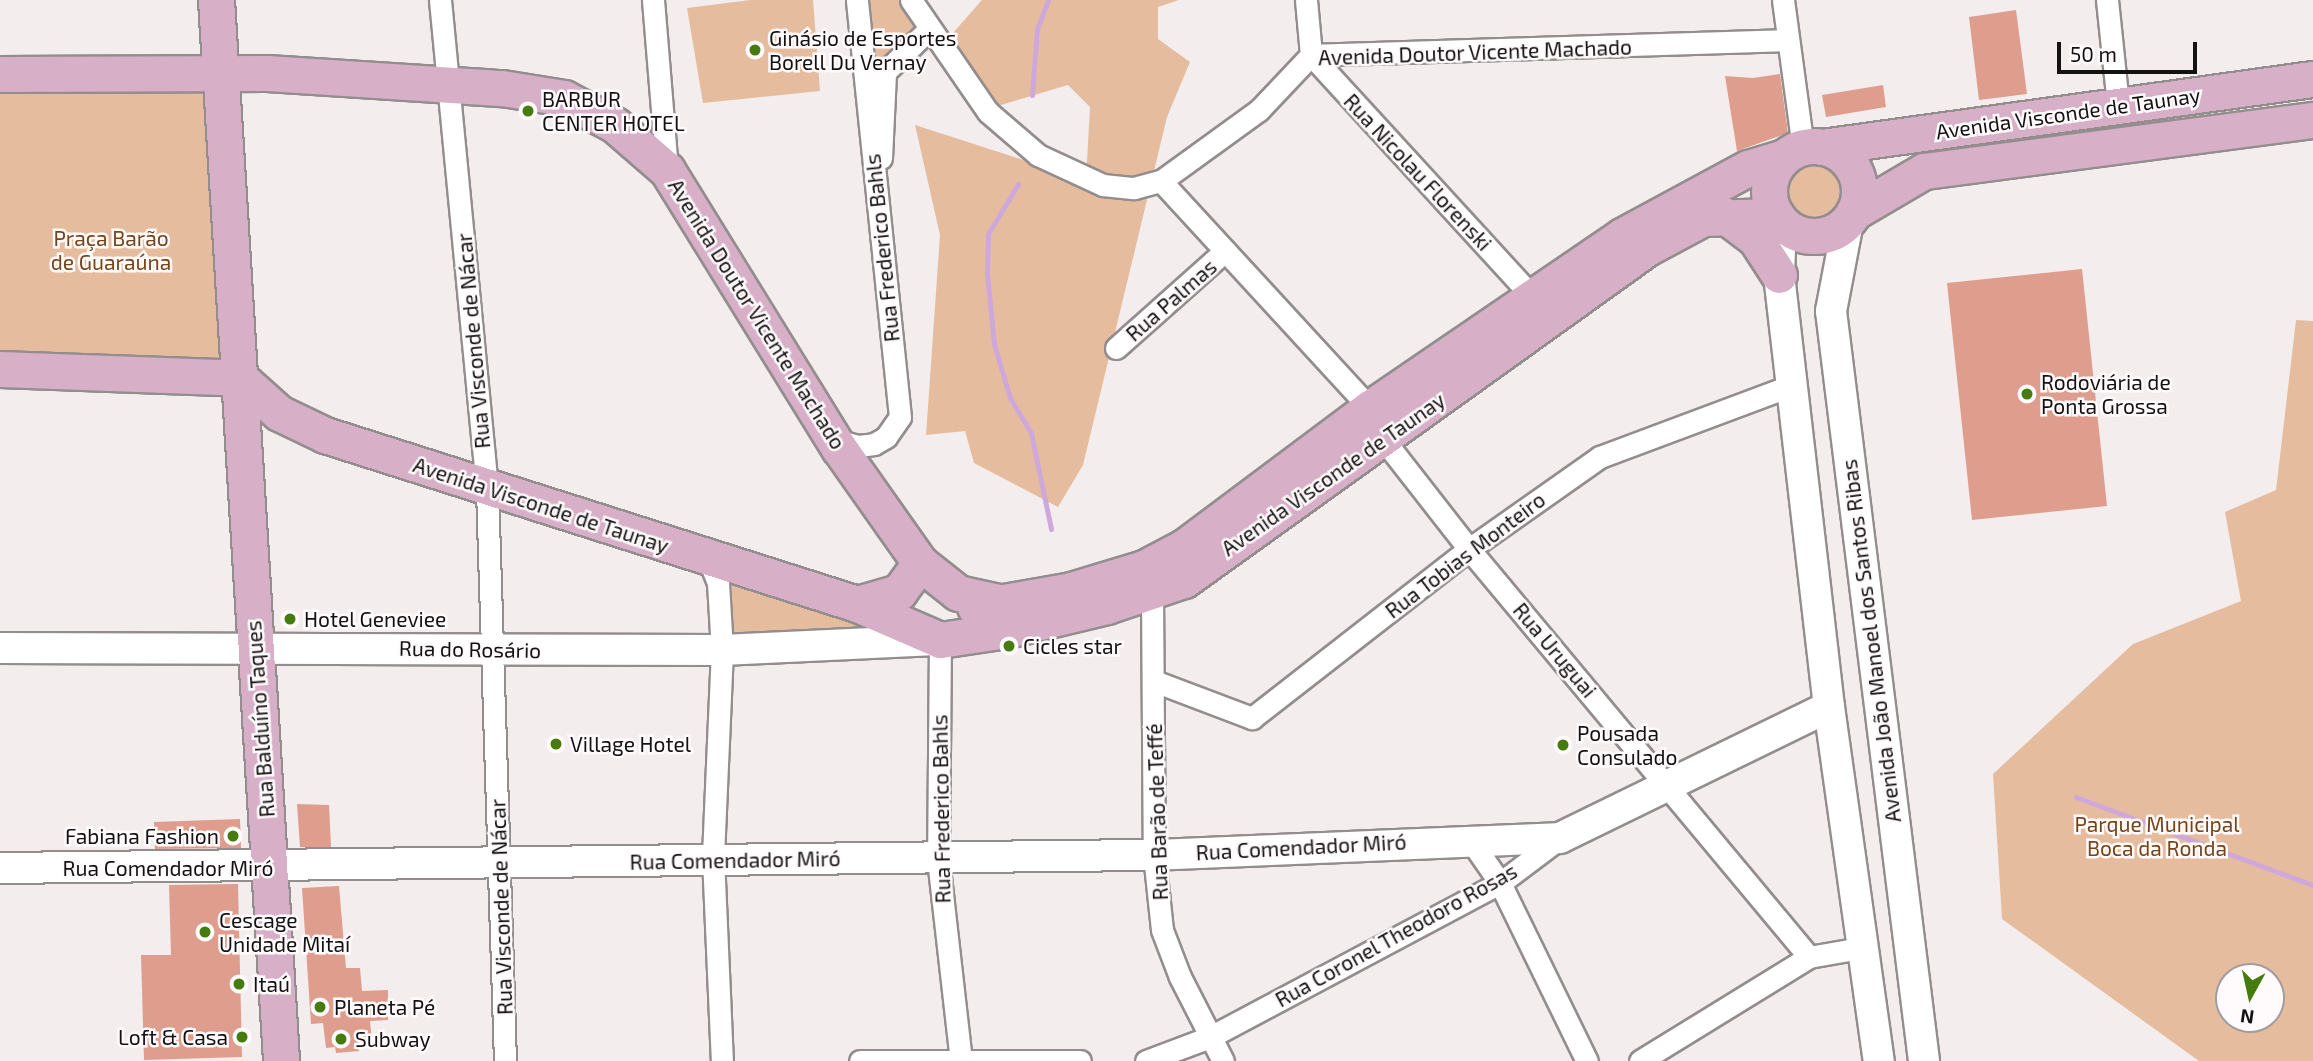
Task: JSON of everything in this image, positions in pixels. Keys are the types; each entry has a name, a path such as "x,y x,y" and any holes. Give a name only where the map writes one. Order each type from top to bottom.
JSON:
{"main road":[{"path":"0,369 240,377 216,0"},
{"path":"0,74 221,73"},
{"name":"Avenida Doutor Vicente Machado","path":"221,73 449,84 564,98 615,125 667,170 834,439 920,563 958,593 999,602"},
{"name":"Avenida Visconde de Taunay","path":"240,377 279,413 325,435 487,489 857,604 940,640 1007,630 1184,580 1534,298 1622,236 1677,204 1759,163 1803,151 2313,79"},
{"name":"Avenida Visconde de Taunay","path":"999,602 1071,590 1144,568 1184,547 1647,248 1703,218 1724,215 1779,218 1794,231 1816,236 1924,171 2313,120"},
{"path":"1851,217 1860,190 1854,169 1840,155 1803,151 1770,184 1779,218 1779,275 1829,707 1860,948 1879,1061"},
{"path":"1724,215 1755,238 1779,275"},
{"name":"Avenida João Manoel dos Santos Ribas","path":"1851,217 1832,286 1830,311 1924,1061"},
{"name":"Rua Balduíno Taques","path":"240,377 281,1061"},
{"path":"920,563 940,640"},
{"path":"857,604 899,592 920,563"},
{"path":"940,640 963,614 999,602"},
{"name":"Rua do Rosário","path":"0,648 256,645 491,651 722,650 940,640"},
{"name":"Rua Coronel Theodoro Rosas","path":"1560,838 1829,707"},
{"name":"Rua Comendador Miró","path":"0,868 270,868 501,865 713,858 938,859 1154,855 1469,838 1560,838"},
{"path":"1860,948 1865,932 1880,923 1897,926 1908,942"}],"street":[{"name":"Rua Visconde de Nácar","path":"440,0 487,489 501,865 505,1061"},
{"path":"653,0 667,170"},
{"name":"Rua Frederico Bahls","path":"834,439 858,446 874,444 886,438 900,417 876,206 857,0"},
{"name":"Avenida Doutor Vicente Machado","path":"911,0 988,112 1038,155 1102,184 1134,188 1161,181 1259,110 1311,55 1788,40"},
{"path":"1306,0 1311,55"},
{"path":"1783,0 1803,151"},
{"path":"2107,0 2118,105"},
{"path":"876,206 885,72 929,29"},
{"name":"Rua Nicolau Florenski","path":"1311,55 1534,298"},
{"name":"Rua Uruguai","path":"1161,181 1226,251 1376,424 1469,550 1668,784 1810,957"},
{"name":"Rua Palmas","path":"1116,348 1226,251"},
{"name":"Rua Tobias Monteiro","path":"1154,681 1252,718 1469,550 1600,457 1793,385"},
{"path":"708,558 718,583 722,650 713,858 722,1061"},
{"name":"Rua Barão de Teffé","path":"1152,591 1154,855 1162,930 1223,1061"},
{"name":"Rua Frederico Bahls","path":"940,640 938,859 961,1060"},
{"path":"1469,838 1500,883 1587,1061"},
{"name":"Rua Coronel Theodoro Rosas","path":"1146,1061 1210,1037 1500,883 1560,838"},
{"path":"1640,1061 1810,957 1860,948"},
{"path":"860,1061 1080,1061"}],"green space":[{"name":"Ginásio de Esportes Borell Du Vernay","path":"750,0 813,0 820,91 703,103 687,8"},
{"path":"858,0 903,0 916,25 878,87"},
{"path":"982,0 1179,0 1158,7 1158,39 1190,62 1167,117 1083,465 1058,507 974,463 965,431 926,435 940,235 915,125 1086,180 1090,107 1068,85 991,108 945,42"},
{"name":"Praça Barão de Guaraúna","path":"211,85 228,365 0,356 0,86"},
{"path":"1814,156 1839,166 1849,191 1839,216 1814,226 1789,216 1779,191 1789,166"},
{"name":"Parque Municipal Boca da Ronda","path":"2296,320 2313,321 2313,1061 2199,1061 2002,919 1993,774 2133,644 2241,601 2225,512 2276,490"},
{"path":"732,576 893,628 732,639"}],"building":[{"path":"2016,10 2027,94 1979,100 1969,17"},
{"path":"1780,74 1788,133 1737,151 1725,76 1753,78"},
{"path":"1883,85 1886,107 1826,117 1822,95"},
{"name":"Rodoviária de Ponta Grossa","path":"2082,269 2107,506 1972,520 1947,283"},
{"path":"297,804 329,805 331,847 300,847"},
{"path":"240,819 241,848 155,849 154,822"},
{"path":"238,884 242,1057 144,1060 141,955 171,955 169,885"},
{"path":"339,886 346,968 360,968 362,991 388,990 388,1020 370,1021 372,1042 359,1043 359,1051 336,1053 335,1047 326,1048 323,1023 311,1024 302,888"}],"waterway":[{"path":"1032,95 1037,29 1048,0"},
{"path":"1018,184 988,234 987,274 994,344 1010,398 1031,433 1051,529"},
{"path":"2076,797 2313,885"}],"place":[{"name":"Ginásio de Esportes Borell Du Vernay","path":"755,50"},
{"name":"BARBUR CENTER HOTEL","path":"528,111"},
{"name":"Rodoviária de Ponta Grossa","path":"2027,394"},
{"name":"Hotel Geneviee","path":"290,619"},
{"name":"Cicles star","path":"1009,646"},
{"name":"Village Hotel","path":"556,744"},
{"name":"Pousada Consulado","path":"1563,745"},
{"name":"Fabiana Fashion","path":"233,836"},
{"name":"Cescage Unidade Mitaí","path":"205,932"},
{"name":"Itaú","path":"239,984"},
{"name":"Planeta Pé","path":"320,1007"},
{"name":"Loft & Casa","path":"242,1037"},
{"name":"Subway","path":"341,1039"}]}
